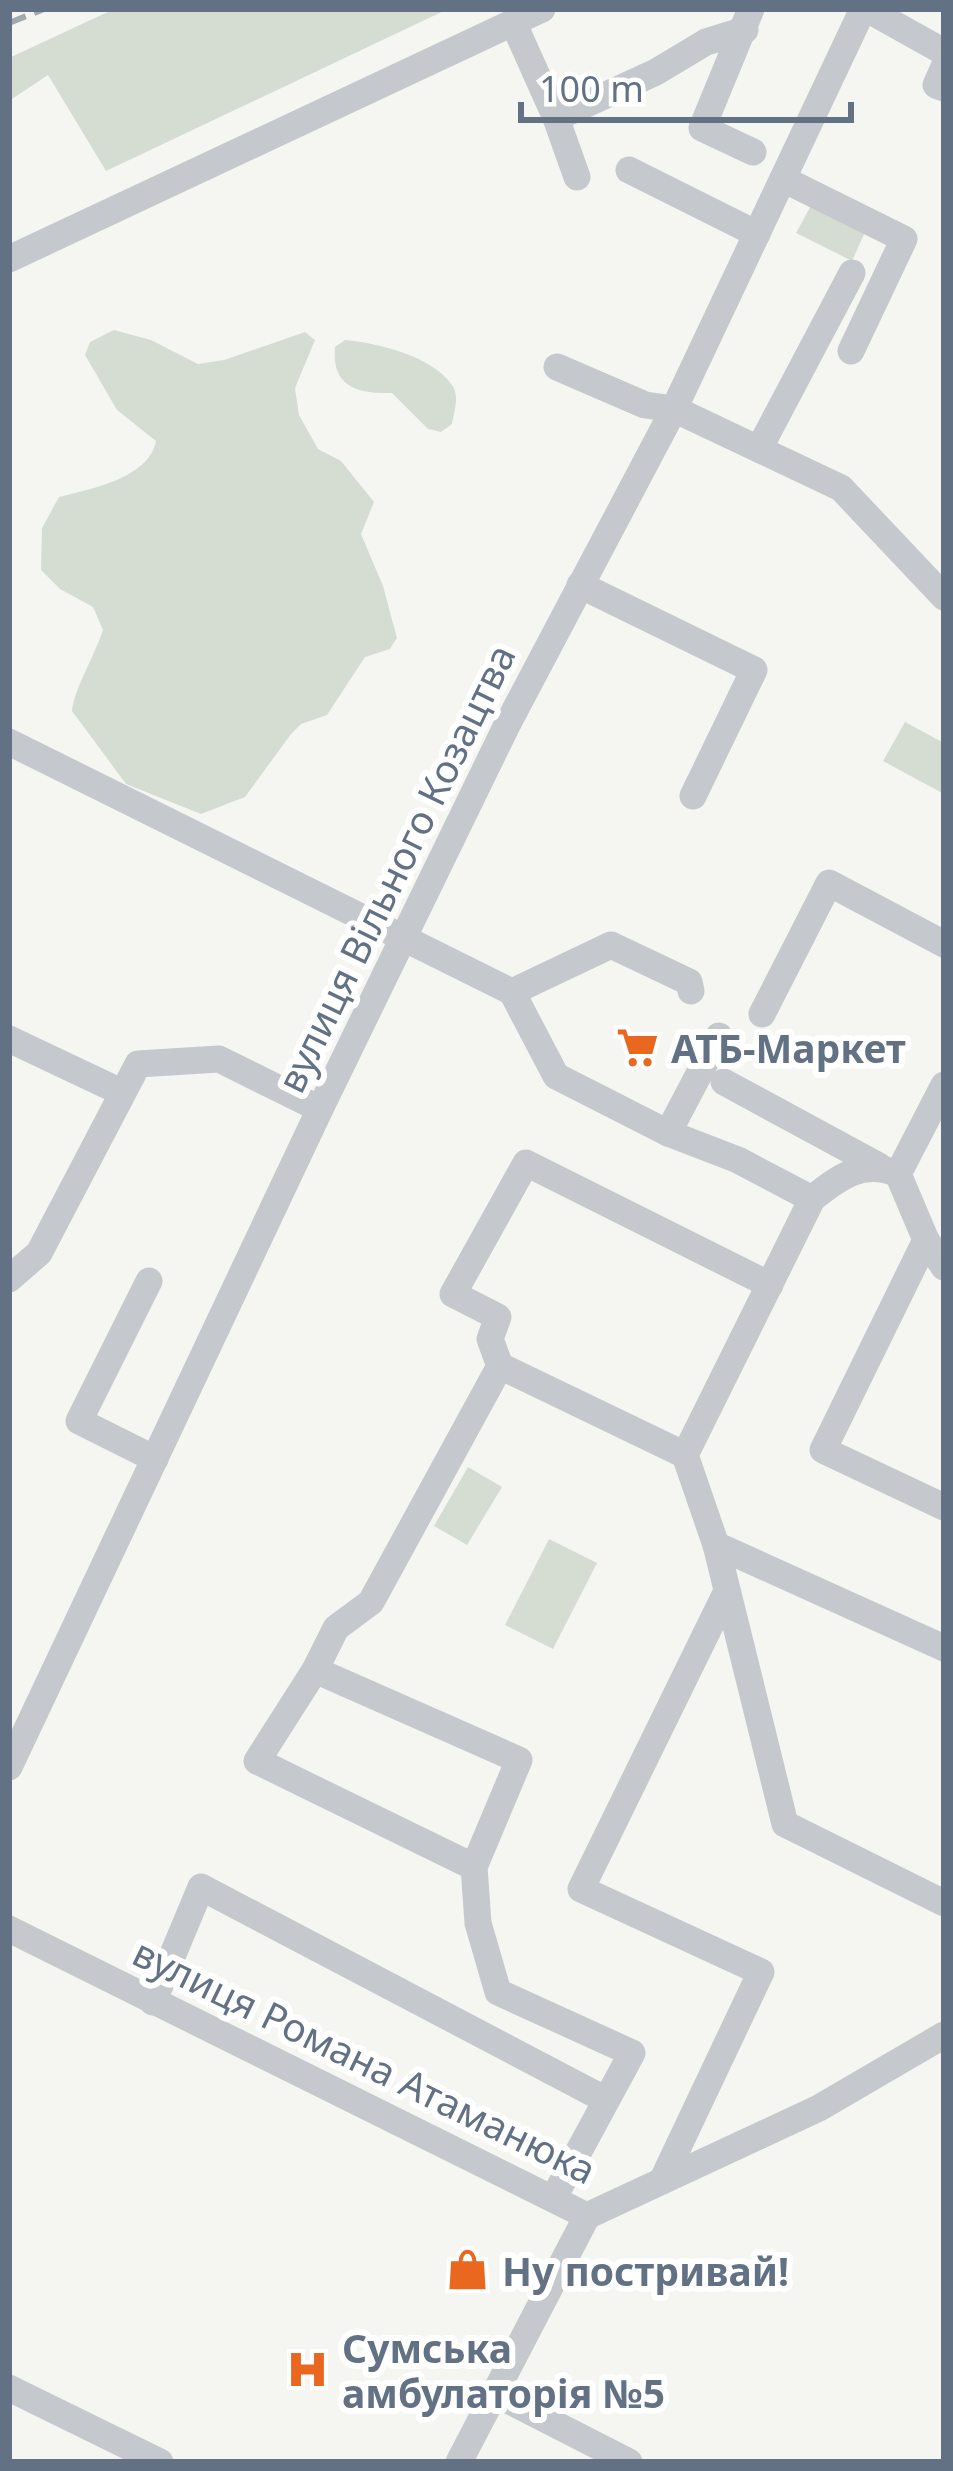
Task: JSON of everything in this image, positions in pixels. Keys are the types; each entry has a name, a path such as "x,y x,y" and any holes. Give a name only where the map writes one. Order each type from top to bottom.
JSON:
{"street":[{"path":"9,259 542,9"},
{"path":"865,9 944,52"},
{"name":"вулиця Вільного Козацтва","path":"9,1767 506,727 674,409 865,9"},
{"path":"556,118 656,72 748,19"},
{"path":"748,19 702,128 753,152"},
{"path":"513,22 577,177"},
{"path":"944,67 936,85 944,88"},
{"path":"628,170 757,234"},
{"path":"783,179 904,239 851,351"},
{"path":"759,449 852,273"},
{"path":"557,367 645,405 674,409 842,488 944,597"},
{"path":"580,585 754,670 693,796"},
{"path":"9,742 512,992 556,1076 812,1199"},
{"path":"762,1014 829,883 944,944"},
{"path":"512,992 610,945 689,982 691,992"},
{"path":"668,1133 719,1036"},
{"path":"9,1040 121,1092"},
{"path":"9,1279 39,1253 138,1064 219,1059 320,1109"},
{"path":"724,1082 889,1170 944,1267"},
{"path":"944,1085 889,1170 839,1177 812,1199 686,1455 716,1545 785,1824 944,1903"},
{"path":"686,1455 500,1366 490,1339 498,1317 453,1294 526,1163 770,1285"},
{"path":"926,1240 823,1450 944,1507"},
{"path":"148,1281 79,1421 155,1459"},
{"path":"473,1867 257,1761 336,1628 371,1602 500,1366"},
{"path":"716,1545 944,1648"},
{"path":"662,2181 761,1972 580,1889 728,1591"},
{"path":"315,1670 519,1760 473,1867 478,1922 498,1992 632,2053 553,2199"},
{"path":"153,2002 201,1886 606,2100"},
{"name":"вулиця Романа Атаманюка","path":"9,1929 587,2216 819,2108 944,2035"},
{"path":"459,2462 587,2216"},
{"path":"9,2388 160,2462"},
{"path":"494,2393 586,2453 628,2462"}],"shaded area":[{"path":"114,9 448,9 106,171 48,75 9,101 9,58"},
{"path":"813,202 866,230 852,261 796,233"},
{"path":"114,330 151,340 198,364 224,360 305,332 315,340 295,388 299,415 318,449 341,461 374,502 361,534 383,586 397,638 390,649 365,657 327,715 301,724 291,734 245,797 201,814 126,784 72,711 103,630 93,607 60,589 41,570 42,528 59,497 131,473 151,454 156,441 117,410 85,355 90,342"},
{"path":"345,340 403,353 443,375 456,394 452,424 441,432 428,429 392,393 349,385 335,361 335,347"},
{"path":"905,722 944,743 944,794 883,761"},
{"path":"468,1467 502,1487 467,1545 434,1526"},
{"path":"549,1539 597,1563 553,1649 505,1625"}],"railway":[{"path":"9,23 44,9"}],"place":[{"name":"АТБ-Маркет","path":"637,1047"},
{"name":"Ну постривай!","path":"468,2270"},
{"name":"Сумська амбулаторія №5","path":"308,2369"}]}
